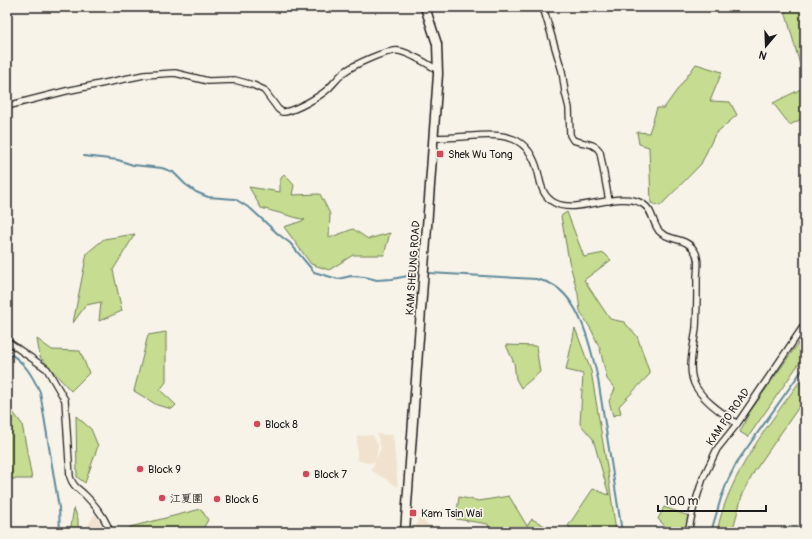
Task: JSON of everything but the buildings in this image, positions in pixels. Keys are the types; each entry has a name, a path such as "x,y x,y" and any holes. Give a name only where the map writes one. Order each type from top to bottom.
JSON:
{"main road":[{"name":"KAM SHEUNG ROAD","path":"405,532 438,70 437,44 425,7"}],"street":[{"path":"543,7 562,71 569,108 570,135 573,140 592,144 598,148 609,201"},
{"path":"7,106 66,91 144,75 175,73 208,81 235,80 253,85 264,90 278,109 285,112 308,102 327,90 344,72 372,58 393,50 406,53 438,70"},
{"path":"433,138 489,134 510,137 518,141 528,150 536,163 542,191 556,203 568,206 628,199 642,204 650,211 655,224 662,234 688,244 696,252 697,256 697,306 691,362 694,381 696,387 709,402 737,424"},
{"name":"KAM PO ROAD","path":"688,532 693,510 709,464 717,449 737,424 805,324"},
{"path":"7,341 47,369 65,400 70,477 73,485 85,495 105,519 110,532"}],"shaded area":[{"path":"377,434 393,435 398,487 371,470 375,462 367,463 357,460 357,436 373,435 378,446 376,459 381,448"},
{"path":"95,514 105,532 84,532"},
{"path":"418,517 439,532 415,532"}],"green space":[{"path":"784,7 805,7 805,83"},
{"path":"696,64 722,72 710,101 730,102 737,115 715,134 701,164 660,206 651,203 649,147 639,144 637,132 649,133 657,108 664,108"},
{"path":"805,87 805,117 790,125 773,103"},
{"path":"284,174 294,185 292,195 320,194 330,214 329,238 353,229 368,239 390,233 384,255 353,255 329,270 311,264 284,227 305,220 261,208 249,187 280,192 280,180"},
{"path":"567,212 584,257 604,253 611,260 584,280 610,319 624,322 637,336 650,374 619,406 621,413 613,416 609,401 615,389 607,379 600,349 592,331 580,311 578,294 569,261 561,216"},
{"path":"135,234 113,270 122,311 99,321 101,302 86,305 73,323 87,253 104,239"},
{"path":"575,328 591,371 616,532 574,532 568,526 593,489 609,495 593,439 580,424 583,374 566,370"},
{"path":"166,332 166,382 160,390 176,405 172,409 157,405 134,391 148,335"},
{"path":"804,335 805,355 748,437 740,432 749,413"},
{"path":"37,339 52,350 80,351 89,373 71,391 40,357"},
{"path":"506,345 536,346 540,372 521,388 516,379 514,363"},
{"path":"805,374 805,398 754,472 742,496 732,532 717,532 731,490 752,449"},
{"path":"7,410 12,411 22,424 32,479 12,479 7,458"},
{"path":"76,416 91,429 98,446 85,483 77,477"},
{"path":"509,496 527,526 532,519 556,532 524,532 525,529 510,532 490,532 488,524 456,519 459,497 479,501"},
{"path":"664,507 689,516 685,532 651,532 668,529 658,519"},
{"path":"74,508 78,519 78,532 70,532"},
{"path":"201,509 208,520 201,532 129,532 130,527"}],"waterway":[{"path":"84,156 118,160 133,165 162,168 173,172 196,192 208,197 235,199 251,209 290,243 314,272 338,279 351,276 377,280 418,274"},
{"path":"429,273 536,279 548,282 561,291 570,301 583,326 598,379 622,532"},
{"path":"7,352 23,364 40,392 59,508 60,532"},
{"path":"711,532 721,498 737,462 805,366"}],"place":[{"name":"Shek Wu Tong","path":"440,154"},
{"name":"Block 8","path":"257,424"},
{"name":"Block 9","path":"140,469"},
{"name":"Block 7","path":"306,474"},
{"name":"江夏圍","path":"162,498"},
{"name":"Block 6","path":"217,499"},
{"name":"Kam Tsin Wai","path":"413,513"}]}
